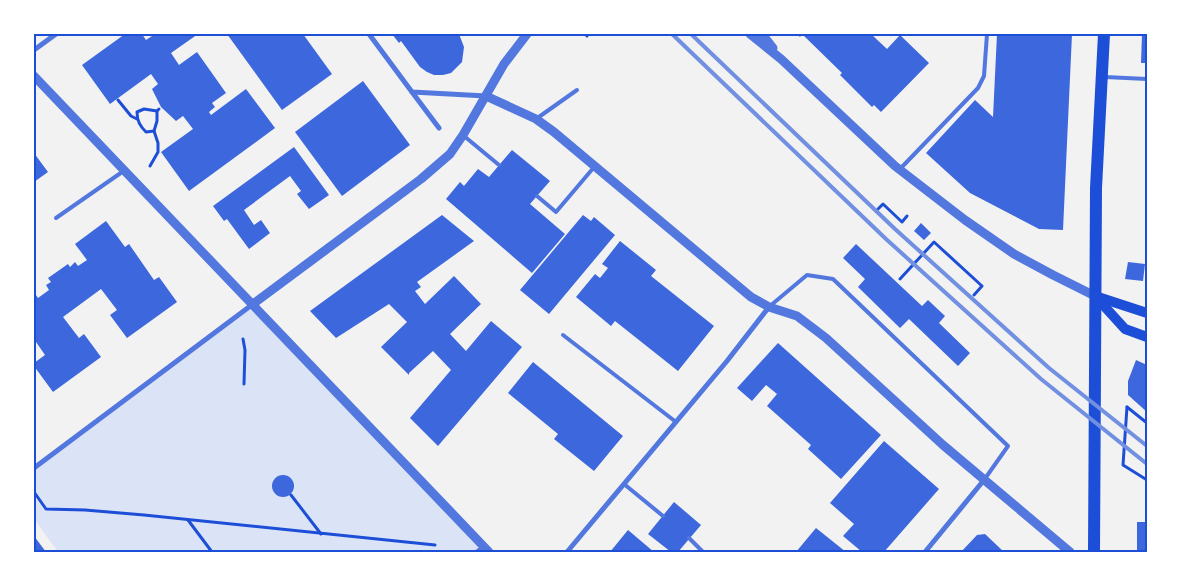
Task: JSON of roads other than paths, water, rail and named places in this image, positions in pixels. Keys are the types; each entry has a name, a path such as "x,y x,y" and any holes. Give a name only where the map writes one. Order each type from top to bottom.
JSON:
{"main road":[{"path":"1094,552 1096,188 1104,34"},
{"path":"1094,296 1147,313"},
{"path":"1094,296 1125,329 1147,338"}],"street":[{"path":"34,50 56,34"},
{"path":"369,34 439,128"},
{"path":"34,468 429,173 450,154 504,64 527,34"},
{"path":"750,34 781,59 899,170 995,242 1094,296"},
{"path":"762,34 781,59"},
{"path":"34,76 253,304 484,551"},
{"path":"412,92 486,96 536,119 751,297 769,307 797,316 826,338 943,445 1070,552"},
{"path":"567,552 727,361 769,307"},
{"path":"925,552 984,480"}],"lane":[{"path":"899,170 978,88 984,76 987,34"},
{"path":"1102,77 1147,79"},
{"path":"536,119 577,90"},
{"path":"463,135 499,165"},
{"path":"537,196 556,212 595,166"},
{"path":"56,218 125,170"},
{"path":"769,307 808,275 833,280 1008,446 984,480"},
{"path":"563,335 676,422"},
{"path":"624,484 663,516"},
{"path":"689,538 703,552"}],"railway":[{"path":"672,34 886,239 1041,379 1147,464"},
{"path":"691,34 895,229 1049,368 1147,446"}]}
